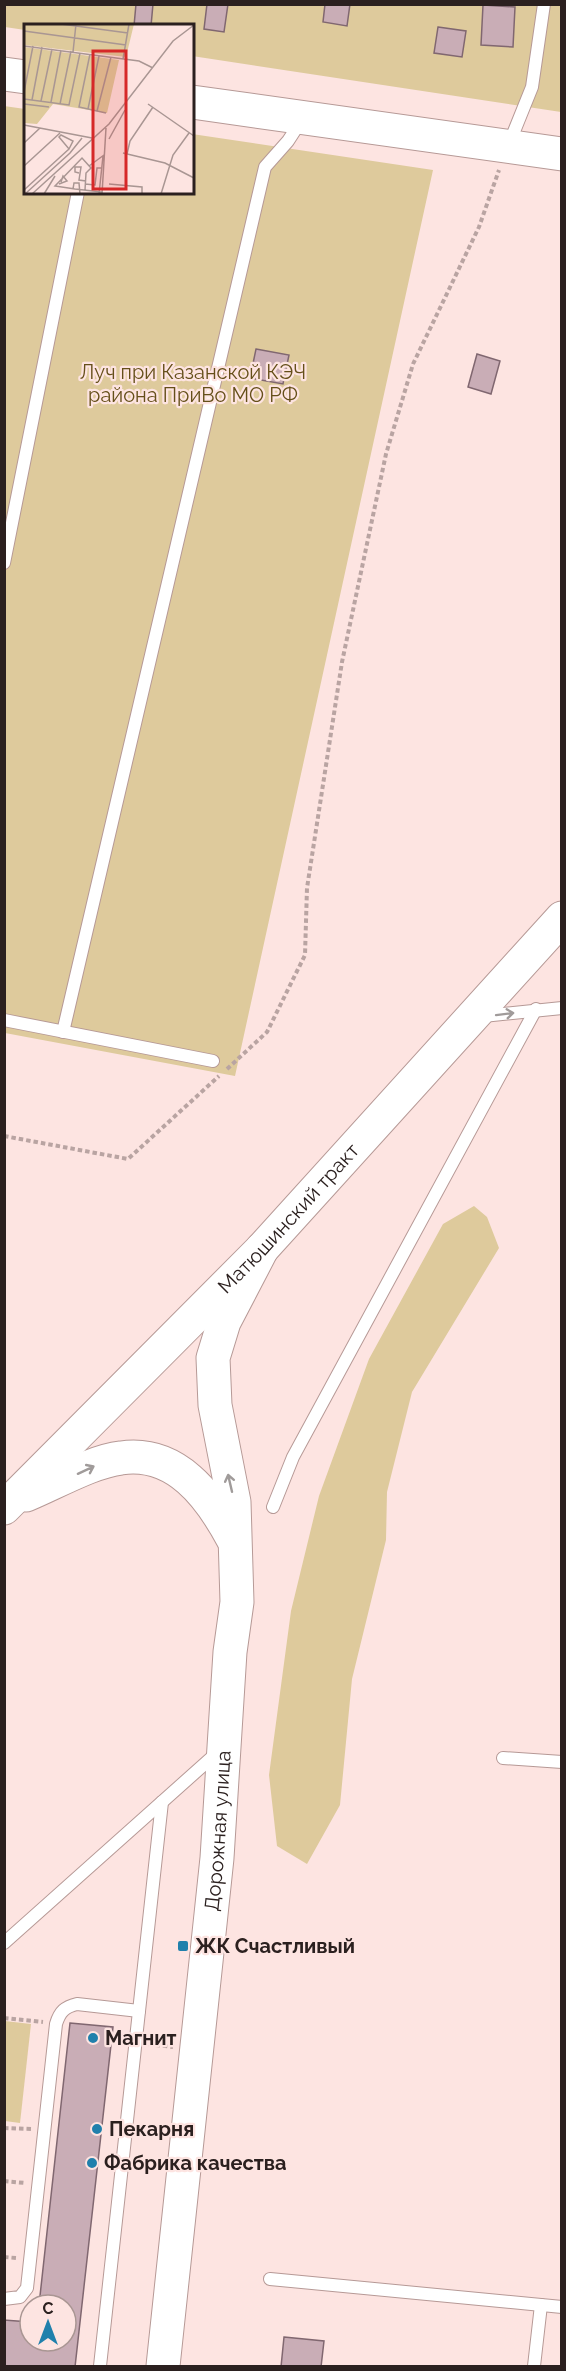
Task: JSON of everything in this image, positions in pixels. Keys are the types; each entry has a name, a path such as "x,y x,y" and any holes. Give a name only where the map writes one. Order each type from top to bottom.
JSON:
{"street":[{"path":"4,74 24,77"},
{"path":"194,102 561,154"},
{"name":"Матюшинский тракт","path":"7,1496 70,1442 262,1249 561,918"},
{"name":"Дорожная улица","path":"163,2367 217,1858 230,1652 237,1602 234,1502 214,1405 213,1358 224,1322 262,1249"},
{"path":"7,1496 121,1457 149,1459 173,1466 197,1484 217,1508 235,1541"}],"lane":[{"path":"507,148 532,87 544,4"},
{"path":"63,1032 265,167 288,141 303,118"},
{"path":"4,563 78,194"},
{"path":"473,1018 561,1008"},
{"path":"273,1507 292,1457 536,1010"},
{"path":"4,1020 213,1061"},
{"path":"4,1943 224,1747"},
{"path":"503,1758 561,1762"},
{"path":"100,2367 162,1802"},
{"path":"4,2299 20,2297 27,2288 56,2024 63,2009 77,2004 139,2011"},
{"path":"270,2279 561,2307"},
{"path":"534,2367 541,2305"}],"path":[{"path":"4,1136 128,1158 267,1032 305,955 308,888 342,662 386,454 413,364 479,227 507,148"},
{"path":"4,2018 56,2024"},
{"path":"4,2128 44,2129"}],"green space":[{"path":"4,5 561,5 561,112 194,56 194,24 24,24 24,30 5,27"},
{"name":"Луч при Казанской КЭЧ района ПриВо МО РФ","path":"4,106 24,109 24,194 194,194 194,134 433,170 235,1076 5,1033"},
{"path":"474,1206 487,1217 499,1248 412,1392 387,1492 386,1540 352,1679 340,1805 307,1864 277,1846 269,1775 291,1611 319,1496 369,1359 443,1224"},
{"path":"5,2021 31,2024 20,2123 5,2121"}],"building":[{"path":"136,4 153,4 151,24 134,24"},
{"path":"207,4 228,4 224,32 204,29"},
{"path":"325,4 350,4 347,26 323,22"},
{"path":"483,5 515,7 513,47 481,45"},
{"path":"438,27 466,31 462,57 434,53"},
{"path":"256,349 289,355 283,384 250,378"},
{"path":"477,354 500,361 491,394 468,387"},
{"path":"70,2023 113,2027 78,2340 78,2293 40,2293"},
{"path":"4,2320 18,2321 18,2353 77,2353 75,2367 4,2367"},
{"path":"284,2337 324,2341 321,2367 281,2367"}],"place":[{"name":"ЖК Счастливый","path":"183,1946"},
{"name":"Магнит","path":"93,2038"},
{"name":"Пекарня","path":"97,2129"},
{"name":"Фабрика качества","path":"92,2163"}]}
